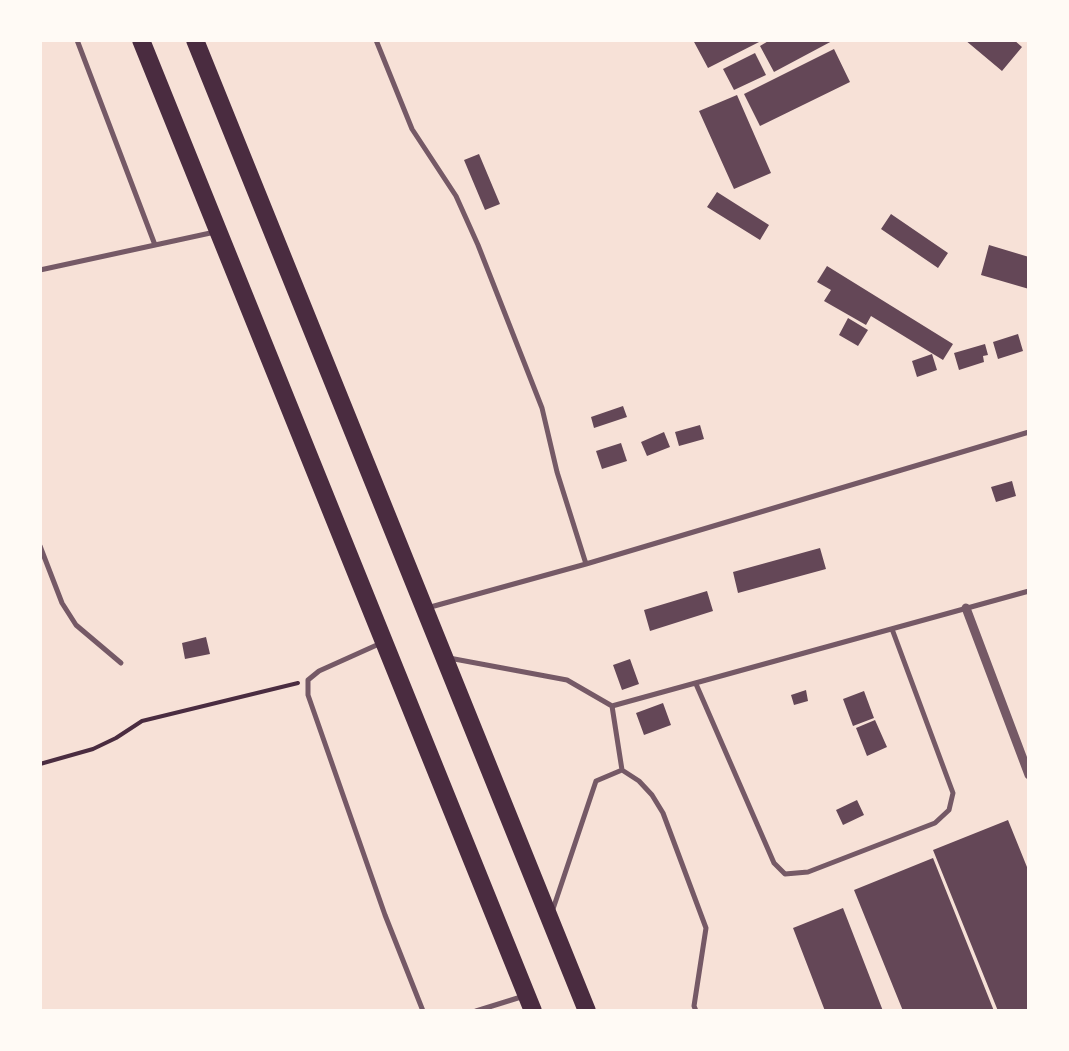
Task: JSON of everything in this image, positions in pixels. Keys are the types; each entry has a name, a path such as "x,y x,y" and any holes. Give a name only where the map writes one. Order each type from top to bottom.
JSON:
{"highway":[{"path":"141,40 530,1003"},
{"path":"195,40 587,1011"}],"street":[{"path":"966,608 1029,775"}],"lane":[{"path":"77,40 155,245"},
{"path":"376,40 412,129 456,196 478,245 542,408 586,564"},
{"path":"40,270 218,232"},
{"path":"426,608 1029,432"},
{"path":"40,546 62,602 76,625 121,664"},
{"path":"446,658 567,680 612,706 1029,590"},
{"path":"695,683 774,862 785,874 808,872 936,823 949,810 953,793 892,628"},
{"path":"384,642 319,671 308,680 308,695 423,1011"},
{"path":"612,706 622,770 638,781 663,813 706,928 696,1011"},
{"path":"550,918 596,781 622,770"},
{"path":"476,1011 530,1003"}],"path":[{"path":"40,764 93,748 142,721 308,680"}],"building":[{"path":"693,40 763,40 708,68"},
{"path":"770,40 834,40 774,72 760,46"},
{"path":"965,40 1014,40 1022,47 1002,71"},
{"path":"834,49 850,82 760,126 744,94"},
{"path":"755,53 766,75 734,90 723,69"},
{"path":"737,95 771,173 734,189 699,111"},
{"path":"479,154 500,204 485,210 464,160"},
{"path":"717,192 769,225 760,240 707,207"},
{"path":"891,214 948,253 938,268 881,229"},
{"path":"989,245 1029,257 1029,289 981,275"},
{"path":"827,266 953,344 943,360 871,316 866,325 824,301 831,290 817,282"},
{"path":"848,318 868,330 858,346 839,335"},
{"path":"1018,334 1023,351 998,359 993,342"},
{"path":"985,344 988,355 983,356 984,362 959,370 954,353"},
{"path":"932,354 937,370 917,377 912,361"},
{"path":"623,406 627,417 594,428 591,417"},
{"path":"700,425 704,439 679,446 675,432"},
{"path":"664,432 670,447 647,456 641,442"},
{"path":"621,443 627,461 602,469 596,451"},
{"path":"1012,481 1016,496 996,502 991,487"},
{"path":"820,548 826,569 738,593 733,572"},
{"path":"707,591 713,611 650,631 644,610"},
{"path":"206,637 210,654 185,659 182,643"},
{"path":"630,659 639,684 622,690 613,665"},
{"path":"806,690 808,701 794,705 791,695"},
{"path":"864,691 874,718 853,726 843,699"},
{"path":"663,703 671,725 644,735 636,713"},
{"path":"875,720 887,747 867,756 856,728"},
{"path":"857,800 864,815 843,825 836,810"},
{"path":"1008,820 1029,872 1029,1011 998,1011 933,850"},
{"path":"933,858 994,1011 903,1011 854,890"},
{"path":"843,908 883,1011 825,1011 793,928"}]}
